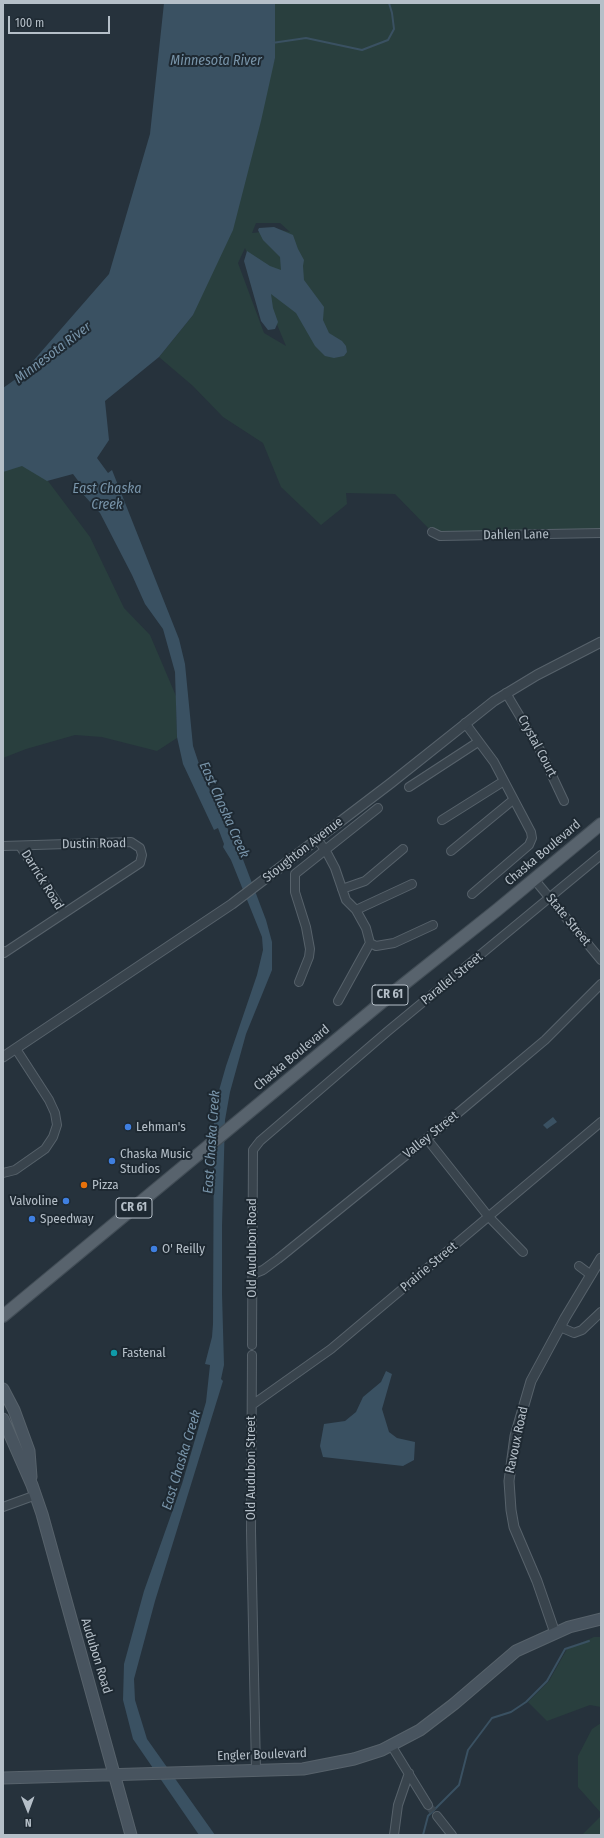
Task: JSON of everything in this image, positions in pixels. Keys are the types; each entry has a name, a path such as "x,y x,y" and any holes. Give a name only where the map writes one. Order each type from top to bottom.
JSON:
{"main road":[{"name":"Chaska Boulevard","path":"3,1316 399,988 601,824"},
{"path":"3,1309 38,1287"},
{"name":"Audubon Road","path":"3,1389 16,1416 29,1451 34,1490"},
{"name":"Audubon Road","path":"3,1419 34,1490 131,1835"},
{"name":"Engler Boulevard","path":"3,1778 303,1769 354,1759 391,1745 424,1727 459,1700 516,1651 569,1627 601,1619"}],"street":[{"name":"Dahlen Lane","path":"432,532 440,536 601,533"},
{"name":"Stoughton Avenue","path":"3,1057 232,904 465,723 506,693 601,642"},
{"name":"Crystal Court","path":"506,693 540,750 564,801"},
{"path":"465,723 494,762 531,832 532,838 529,845 472,894"},
{"path":"409,787 478,742"},
{"path":"442,820 504,781"},
{"path":"451,850 513,800"},
{"path":"299,982 310,957 310,948 296,892 295,874 302,867 326,851 378,808"},
{"path":"317,839 326,851 335,868 349,904 356,910 366,928 370,943 338,1001"},
{"name":"Dustin Road","path":"20,846 131,842 140,848 142,855 140,863 64,914"},
{"path":"3,846 20,846"},
{"name":"Darrick Road","path":"3,951 4,952 64,914 20,846"},
{"path":"342,889 365,880 403,849"},
{"name":"Parallel Street","path":"253,1150 260,1141 303,1104 601,855"},
{"name":"State Street","path":"534,879 601,960"},
{"path":"356,910 412,884"},
{"path":"370,943 376,946 384,946 404,939 432,925"},
{"name":"Valley Street","path":"253,1274 263,1270 278,1259 427,1139 545,1040 601,984"},
{"path":"3,1173 15,1170 45,1150 53,1138 57,1124 55,1113 49,1100 16,1049"},
{"name":"Prairie Street","path":"252,1405 331,1349 601,1122"},
{"path":"427,1139 488,1216 523,1252"},
{"name":"Old Audubon Road","path":"252,1345 253,1150"},
{"name":"Ravoux Road","path":"555,1633 537,1581 514,1527 509,1480 515,1436 531,1381 560,1327 601,1258"},
{"path":"580,1266 591,1275"},
{"path":"560,1327 574,1333 578,1332 601,1312"},
{"path":"252,1355 252,1405"},
{"name":"Old Audubon Street","path":"252,1405 251,1531 256,1770"},
{"path":"3,1507 34,1490"},
{"path":"391,1745 410,1773 428,1805"},
{"path":"394,1835 398,1805 410,1773"},
{"path":"437,1816 452,1835"}],"green space":[{"path":"275,3 601,3 601,532 432,532 395,494 346,493 347,504 321,525 281,487 263,443 223,417 193,386 159,357 193,315 275,58","holes":["256,223 280,223 290,232 280,230 252,233","245,248 286,346 264,333 238,263"]},
{"path":"25,460 42,473 90,537 124,608 150,635 176,696 177,738 157,751 102,737 75,735 26,749 3,758 3,465"},
{"path":"594,1637 601,1637 601,1707 590,1705 547,1721 528,1702 549,1681 567,1649"},
{"path":"601,1723 601,1813 578,1787 578,1756 592,1729"},
{"path":"601,1816 601,1835 582,1835"}],"water":[{"name":"Minnesota River","path":"164,3 275,3 275,58 261,121 233,230 193,315 159,357 105,401 109,440 97,458 108,473 112,470 179,639 185,664 193,746 213,798 229,824 226,825 232,839 236,841 266,920 272,942 272,970 246,1034 230,1092 225,1120 222,1226 224,1365 221,1379 223,1381 155,1601 134,1679 135,1700 147,1739 215,1835 199,1835 133,1739 123,1700 124,1664 144,1591 182,1484 206,1402 210,1365 205,1364 212,1337 213,1324 214,1108 226,1066 257,975 263,950 262,937 231,860 223,847 224,844 218,828 214,830 183,764 177,737 175,672 163,629 145,604 132,575 100,513 82,493 85,490 73,474 47,481 22,466 3,472 3,388 20,376 109,274 150,134"},
{"path":"274,227 293,235 304,260 304,280 324,307 323,320 329,333 342,341 346,346 347,352 344,356 334,358 325,356 315,346 296,313 271,294 273,308 278,322 275,329 268,330 261,321 244,261 247,251 270,266 281,270 280,257 263,240 258,230 259,228"},
{"path":"553,1117 557,1122 547,1129 543,1125"},
{"path":"386,1371 392,1374 382,1409 389,1432 397,1438 415,1442 414,1460 403,1466 323,1457 320,1446 324,1424 345,1421 356,1412 363,1397 381,1382"}],"waterway":[{"name":"East Chaska Creek","path":"272,43 306,38 362,50 388,40 394,29 389,3"},
{"name":"East Chaska Creek","path":"423,1835 428,1816 459,1785 468,1750 492,1718 511,1712 526,1702 547,1681 565,1649 589,1641"}],"tunnel":[{"path":"428,1805 437,1816"}],"place":[{"name":"Lehman's","path":"128,1127"},
{"name":"Chaska Music Studios","path":"112,1161"},
{"name":"Pizza","path":"84,1185"},
{"name":"Valvoline","path":"66,1201"},
{"name":"Speedway","path":"32,1219"},
{"name":"O' Reilly","path":"154,1249"},
{"name":"Fastenal","path":"114,1353"}]}
